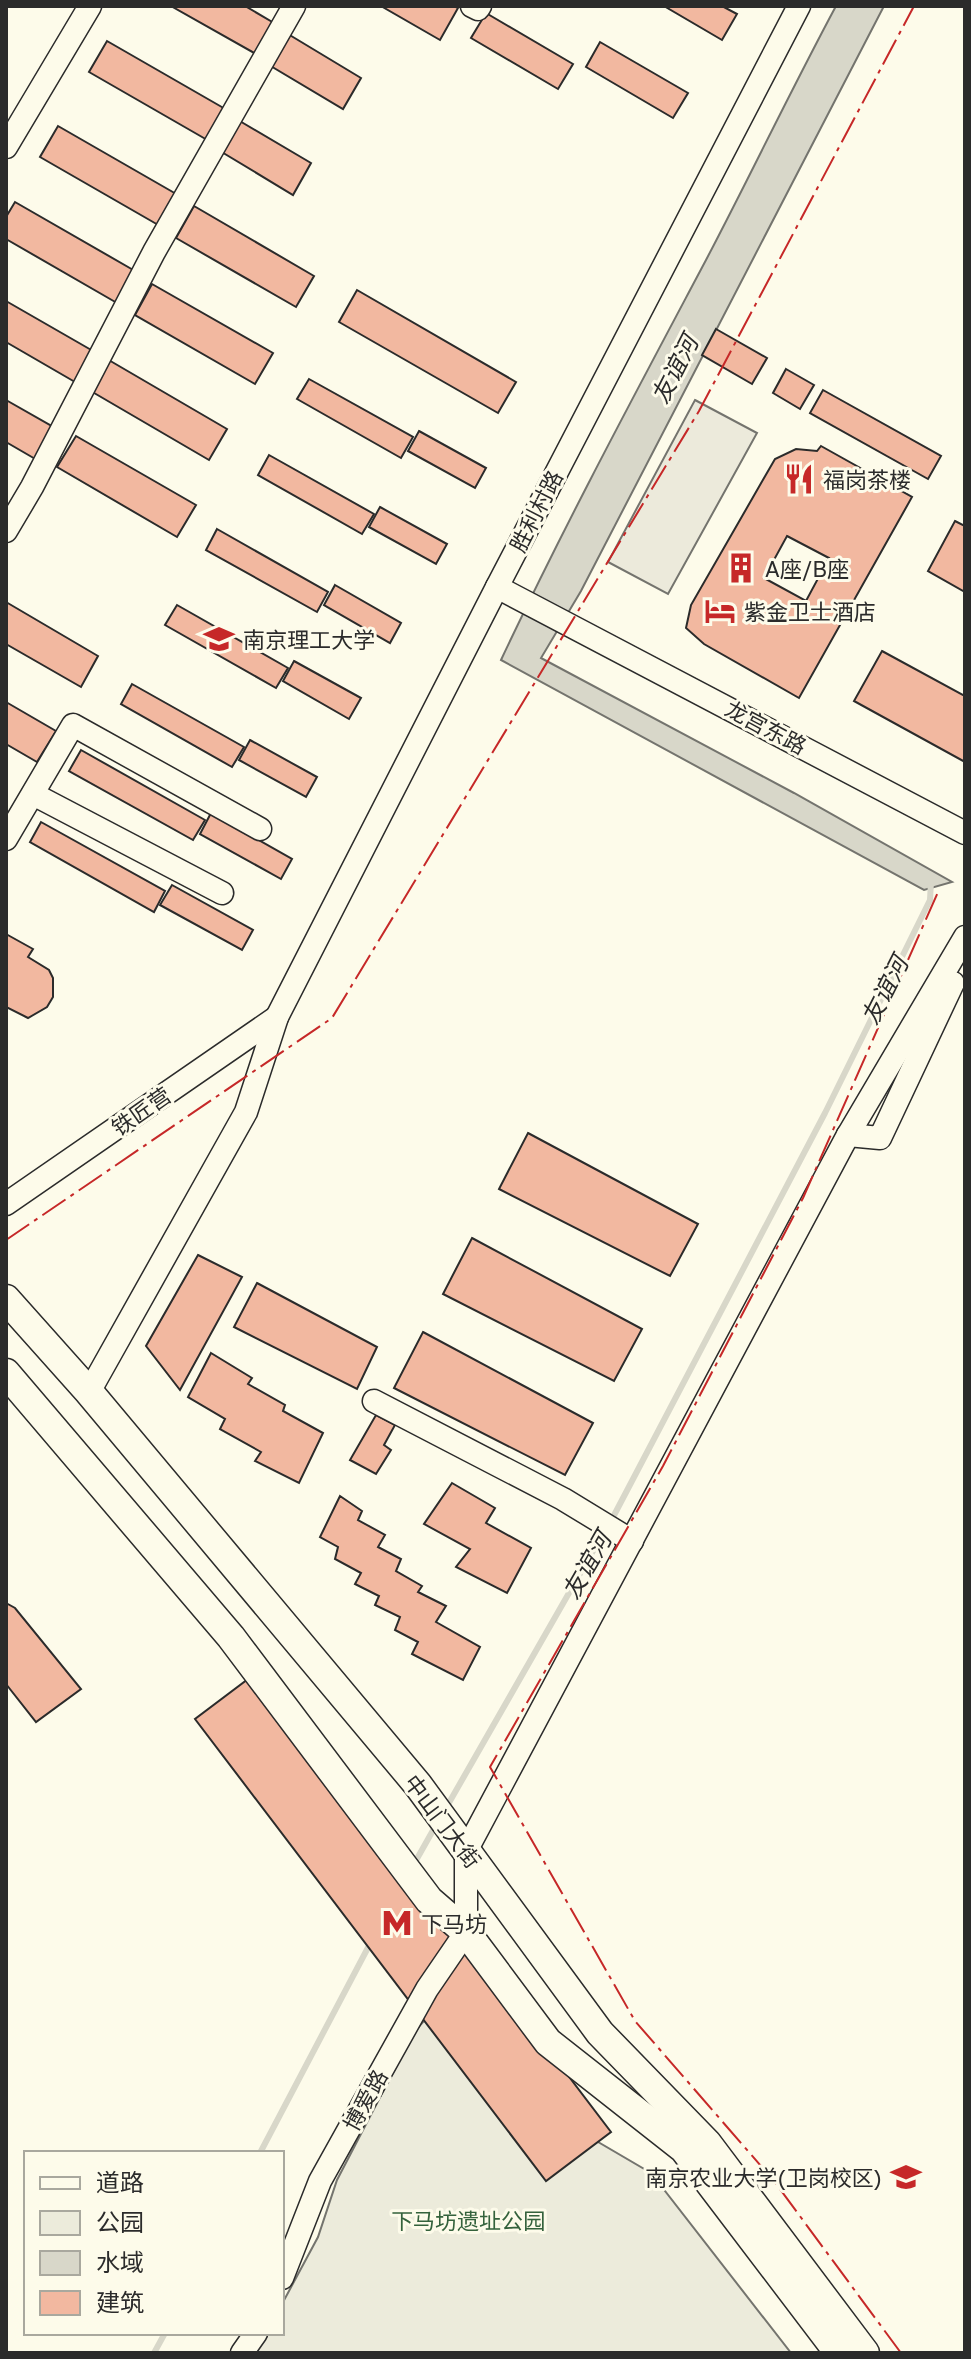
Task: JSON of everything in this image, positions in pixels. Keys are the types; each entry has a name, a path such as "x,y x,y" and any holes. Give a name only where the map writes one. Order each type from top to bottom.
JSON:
{"main road":[{"name":"中山门大街","path":"6,1299 89,1392 418,1785 600,2033 707,2143 865,2353"},
{"path":"6,1373 231,1637 429,1900 466,1932 548,2042 684,2149 839,2353"}],"street":[{"path":"6,147 90,6"},
{"path":"6,531 161,240 294,6"},
{"path":"472,6 478,9 480,6"},
{"name":"胜利村路","path":"89,1392 246,1112 277,1017 799,6"},
{"name":"龙宫东路","path":"497,587 965,833"},
{"path":"6,839 73,725 260,829"},
{"path":"33,794 222,893"},
{"path":"466,1932 466,1851 626,1537 848,1135 965,937"},
{"path":"848,1135 880,1138 965,957"},
{"name":"铁匠营","path":"6,1204 277,1017"},
{"path":"374,1401 563,1499 626,1537"},
{"name":"博爱路","path":"284,2273 320,2181 427,1989 466,1932"},
{"path":"242,2353 255,2335"}],"green space":[{"name":"下马坊遗址公园","path":"441,2002 523,2098 651,2173 791,2353 255,2353 265,2335 284,2335 284,2300 318,2237 337,2180 414,2032"}],"shaded area":[{"path":"695,400 757,433 668,594 608,562"}],"water":[{"path":"836,6 884,6 581,591 541,658 794,793 952,882 924,890 501,660 576,508"}],"building":[{"path":"171,6 245,6 274,23 256,54"},
{"path":"381,6 454,6 458,8 440,40"},
{"path":"664,6 722,6 737,14 722,40"},
{"path":"486,13 573,64 558,89 471,38"},
{"path":"288,34 361,78 343,109 269,65"},
{"path":"107,41 227,110 209,141 89,72"},
{"path":"600,42 688,93 673,118 586,67"},
{"path":"238,120 311,163 293,195 220,151"},
{"path":"58,126 178,195 160,226 40,157"},
{"path":"15,202 135,271 117,303 6,239 6,217"},
{"path":"194,206 314,276 296,307 176,238"},
{"path":"152,284 273,353 255,384 135,315"},
{"path":"357,290 516,382 498,413 339,322"},
{"path":"6,301 93,351 75,382 6,342"},
{"path":"716,329 767,358 752,384 702,355"},
{"path":"107,359 227,429 209,460 89,390"},
{"path":"786,369 814,385 800,409 773,393"},
{"path":"309,379 413,437 401,458 297,399"},
{"path":"823,390 941,456 928,479 810,413"},
{"path":"6,400 55,428 37,460 6,442"},
{"path":"419,431 486,468 475,488 408,451"},
{"path":"76,436 196,505 177,537 57,467"},
{"name":"A座/B座","path":"821,446 912,497 799,698 704,644 686,628 691,605 775,459 796,449 817,451","holes":["787,536 829,558 806,601 764,578"]},
{"path":"269,455 374,514 362,534 258,475"},
{"path":"380,507 447,544 436,564 369,527"},
{"path":"955,521 965,526 965,592 928,571"},
{"path":"217,529 328,592 317,612 206,550"},
{"path":"335,585 401,623 390,643 324,605"},
{"path":"6,602 98,656 81,687 6,644"},
{"path":"177,605 288,668 276,688 165,625"},
{"path":"882,651 965,696 965,762 854,701"},
{"path":"294,661 361,698 349,719 283,681"},
{"path":"132,684 244,747 232,767 121,704"},
{"path":"6,702 56,731 37,762 6,744"},
{"path":"250,740 317,777 306,797 239,760"},
{"path":"81,750 205,820 193,840 69,771"},
{"path":"211,813 292,859 281,879 200,834"},
{"path":"41,822 165,891 154,912 30,842"},
{"path":"172,885 253,930 242,950 160,905"},
{"path":"6,934 33,949 28,957 49,970 53,978 53,997 47,1007 28,1018 6,1007"},
{"path":"528,1133 698,1224 670,1276 499,1189"},
{"path":"472,1238 642,1329 614,1381 443,1294"},
{"path":"198,1255 242,1277 180,1390 146,1346"},
{"path":"257,1283 377,1347 357,1389 234,1327"},
{"path":"423,1332 593,1423 565,1475 394,1388"},
{"path":"211,1353 252,1378 248,1384 285,1405 283,1411 323,1433 299,1483 255,1461 261,1452 220,1429 225,1419 188,1397"},
{"path":"376,1415 395,1425 384,1445 391,1450 376,1474 350,1460"},
{"path":"452,1483 495,1508 486,1523 531,1548 507,1593 456,1567 470,1549 424,1524"},
{"path":"340,1496 362,1511 358,1520 385,1535 378,1547 401,1559 396,1571 422,1586 418,1592 446,1606 436,1622 480,1647 463,1680 412,1654 418,1642 395,1630 400,1617 375,1605 379,1596 355,1584 361,1573 335,1559 338,1547 320,1537"},
{"path":"6,1603 15,1608 81,1689 36,1722 6,1684"},
{"path":"260,1670 611,2132 546,2181 195,1719"}],"waterway":[{"name":"友谊河","path":"611,1521 825,1113 930,900 931,881"},
{"name":"友谊河","path":"446,1808 605,1530"},
{"name":"友谊河","path":"414,1864 436,1825"},
{"name":"友谊河","path":"261,2151 372,1940"},
{"name":"友谊河","path":"154,2353 164,2335"}],"power":[{"path":"6,1240 332,1018 699,411 914,6"},
{"path":"901,2353 774,2181 635,2021 490,1767 663,1466 803,1198 938,892"}],"place":[{"name":"福岗茶楼","path":"799,479"},
{"name":"A座/B座","path":"741,568"},
{"name":"紫金卫士酒店","path":"720,611"},
{"name":"南京理工大学","path":"219,639"},
{"name":"下马坊","path":"397,1923"},
{"name":"南京农业大学(卫岗校区)","path":"906,2177"}]}
